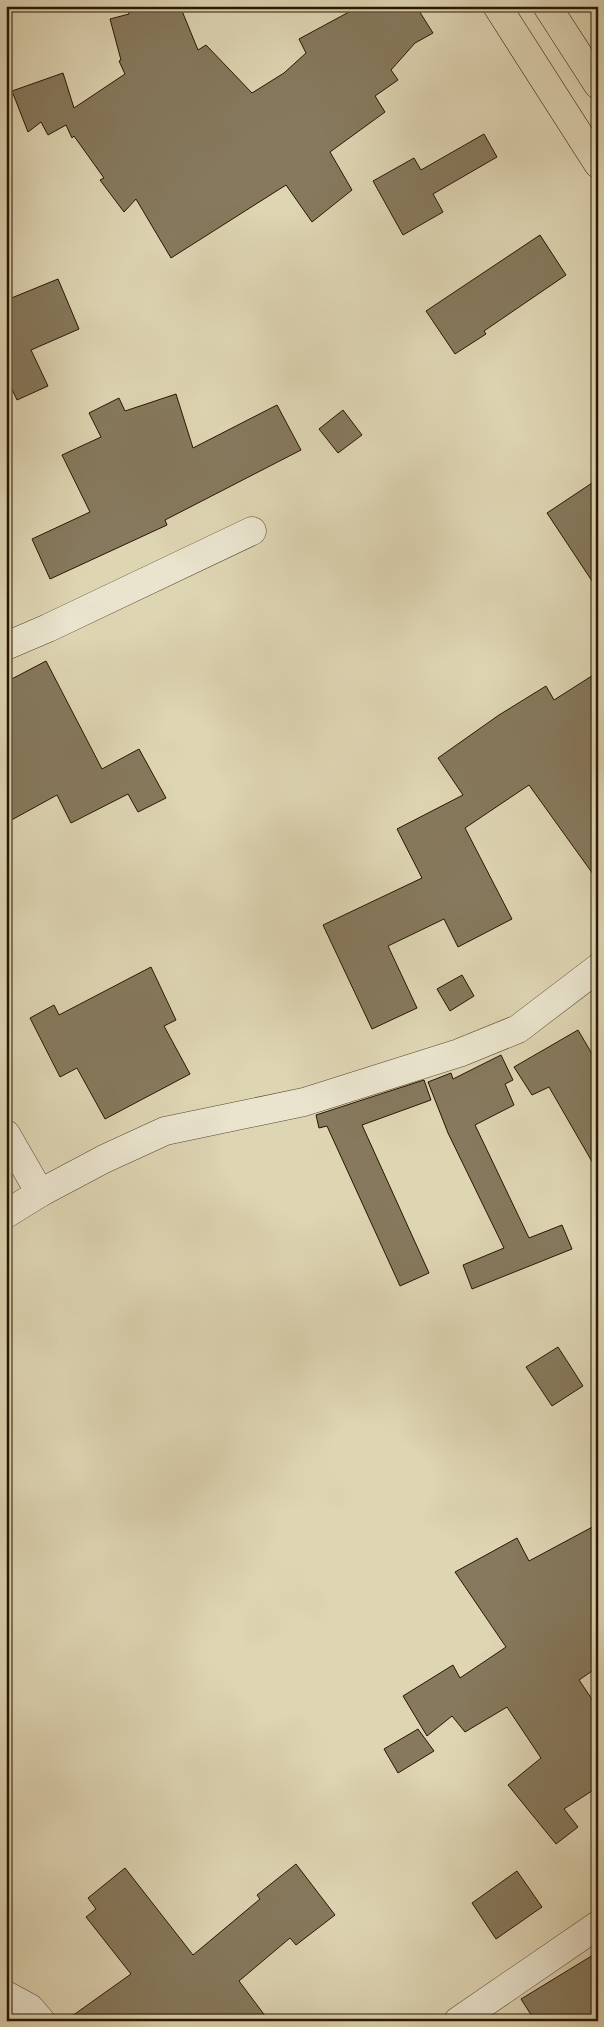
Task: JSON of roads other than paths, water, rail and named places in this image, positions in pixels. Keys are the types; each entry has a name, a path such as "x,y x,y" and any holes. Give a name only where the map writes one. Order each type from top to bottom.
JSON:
{"main road":[{"path":"497,6 598,164"},
{"path":"547,6 598,84"}],"street":[{"path":"6,646 57,624 252,531"},
{"path":"6,1214 40,1193 104,1159 165,1131 304,1102 459,1053 518,1029 598,968"},
{"path":"6,1134 40,1193"},
{"path":"458,2021 598,1925"},
{"path":"6,1995 30,2008 41,2021"}]}
